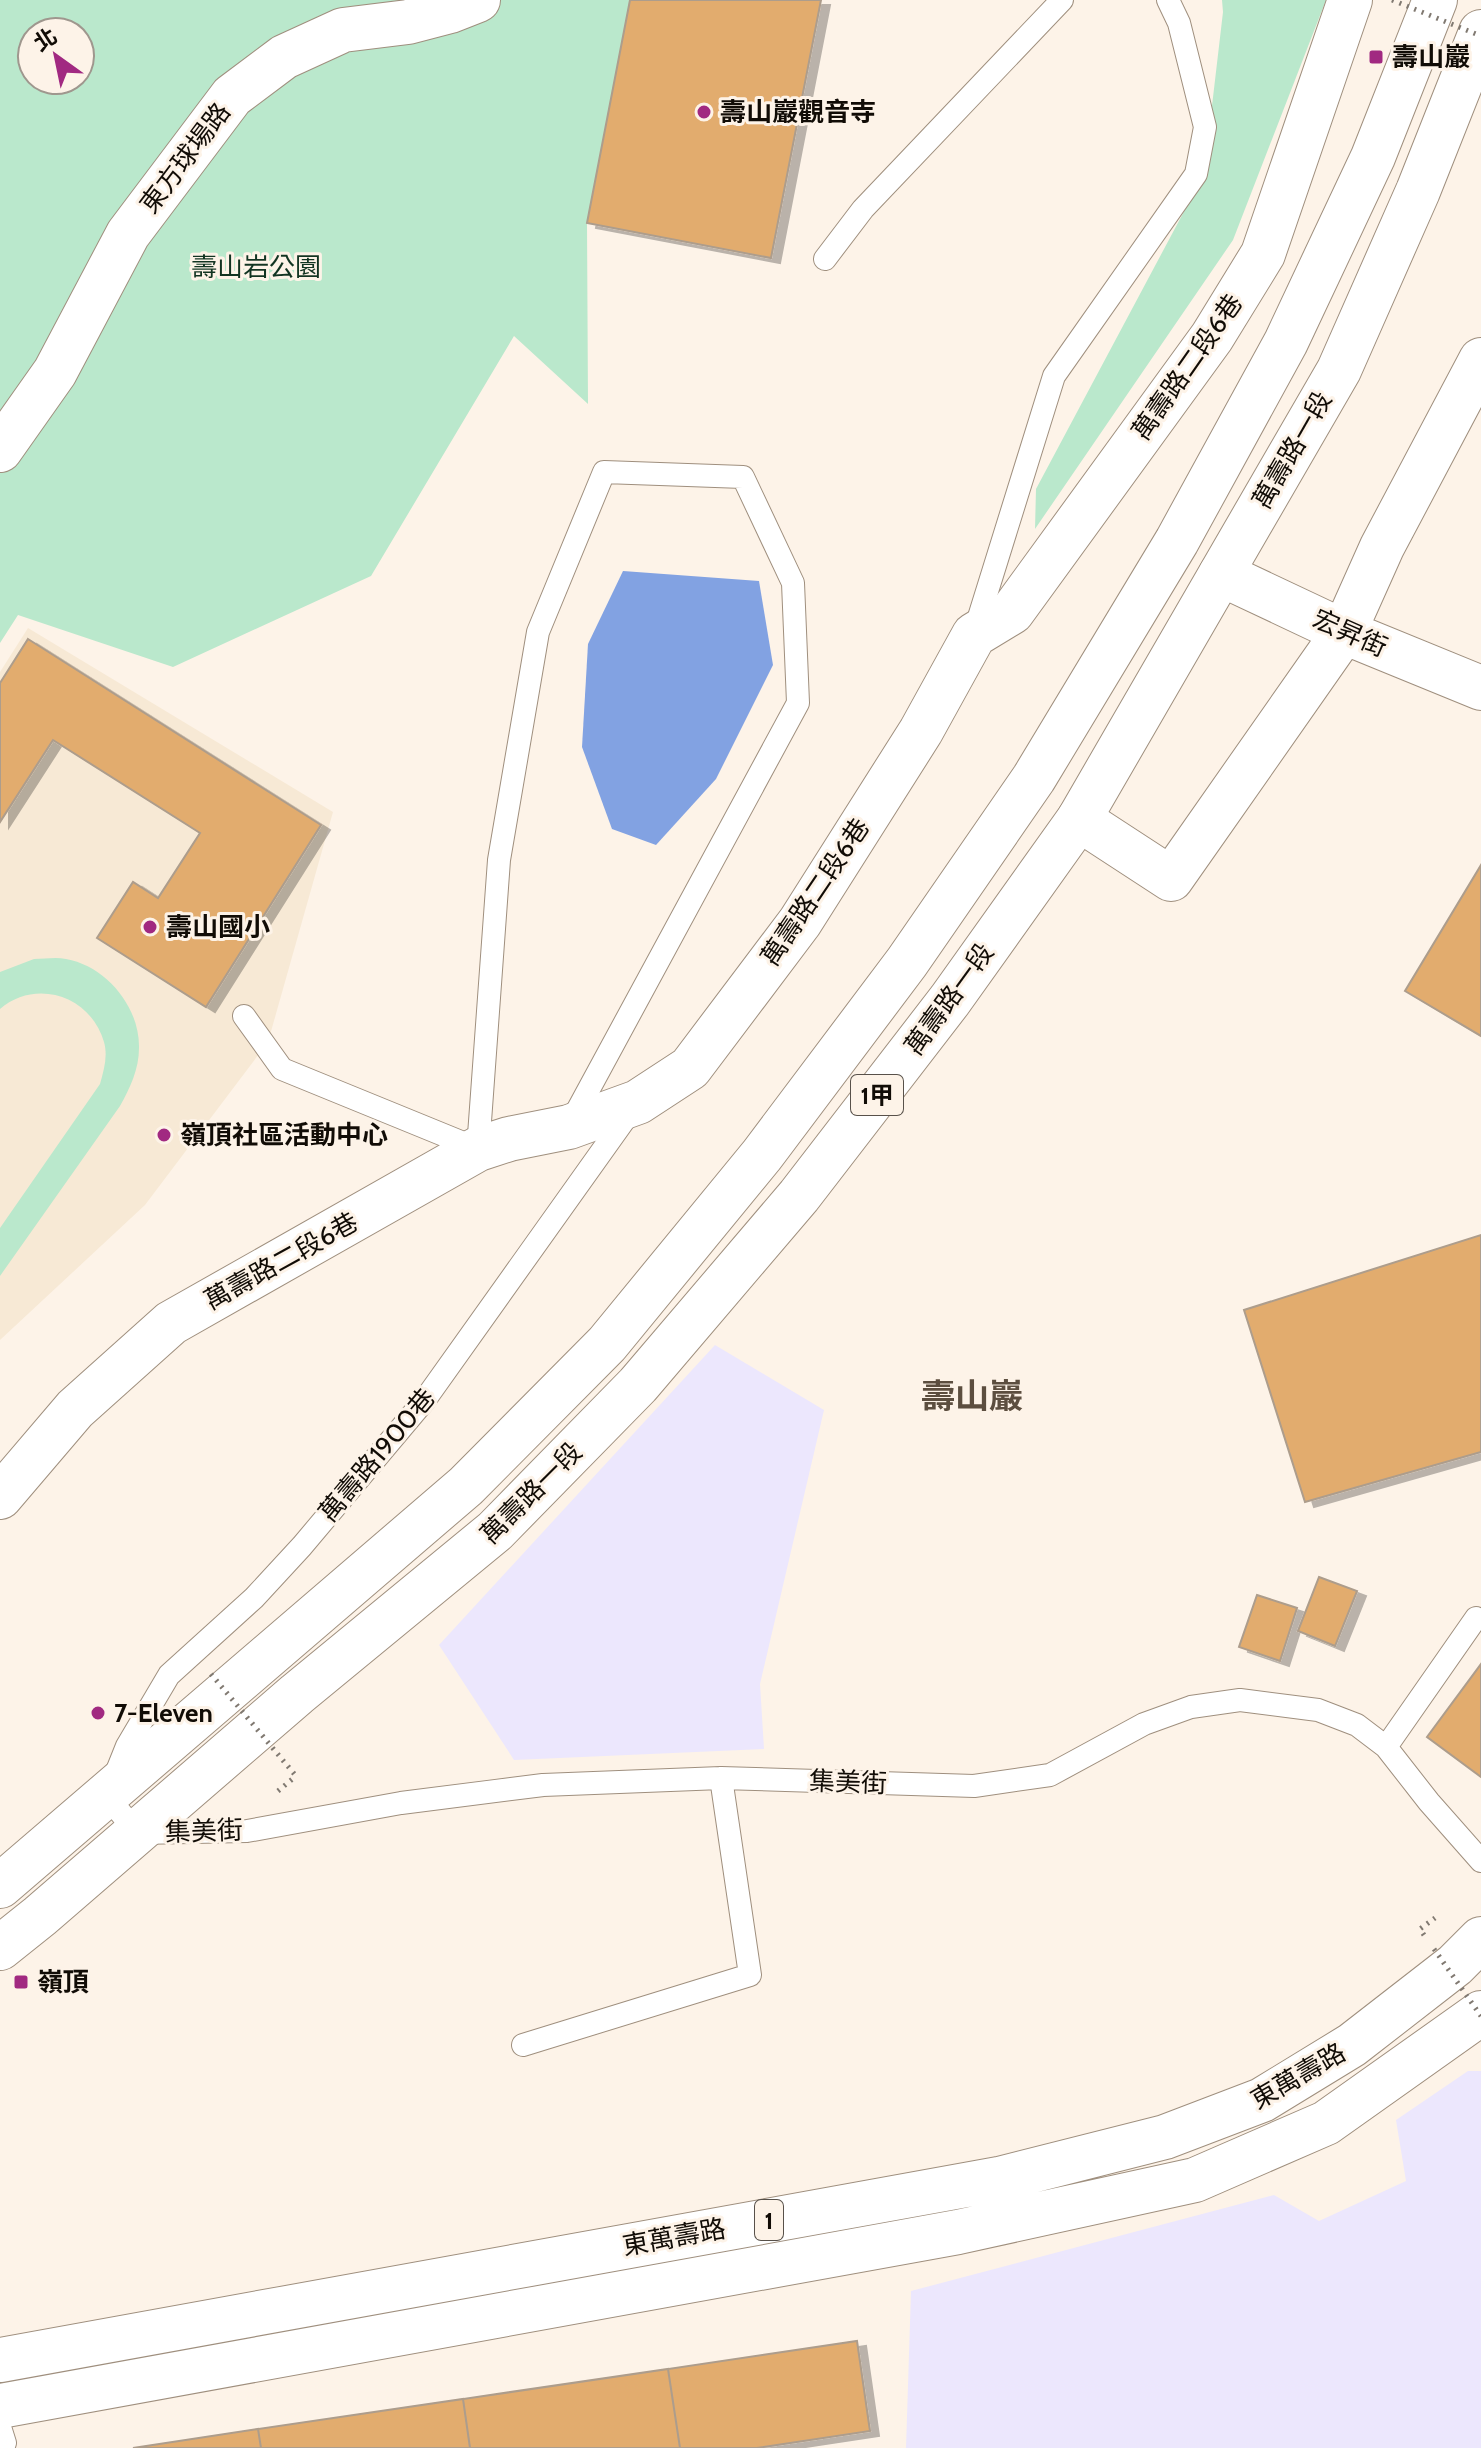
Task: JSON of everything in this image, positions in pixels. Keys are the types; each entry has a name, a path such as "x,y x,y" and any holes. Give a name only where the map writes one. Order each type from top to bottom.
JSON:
{"main road":[{"name":"東方球場路","path":"0,450 55,372 128,234 232,96 284,57 343,30 408,22 478,0"},
{"name":"萬壽路一段","path":"3,1873 107,1796 466,1486 607,1344 762,1155 907,962 1034,778 1177,541 1286,342 1373,157 1435,0"},
{"name":"萬壽路二段6巷","path":"0,1497 75,1409 171,1323 478,1149 509,1139 569,1127 638,1102 690,1068 800,922 921,731 974,635 1012,612 1212,337 1263,254 1346,3"},
{"name":"萬壽路一段","path":"0,1948 297,1694 495,1531 638,1385 799,1196 950,1000 1079,819 1339,370 1418,191 1481,34"},
{"path":"1079,819 1171,879 1344,632 1382,547 1481,360"},
{"name":"宏昇街","path":"1221,574 1344,632 1481,688"},
{"path":"3,1873 40,1916"},
{"name":"東萬壽路","path":"0,2360 999,2179 1165,2137 1262,2100 1352,2045 1455,1965 1481,1939"},
{"name":"東萬壽路","path":"2,2425 958,2232 1195,2180 1326,2123 1481,2014"}],"lane":[{"path":"825,259 863,209 1062,0"},
{"path":"974,635 1054,376 1196,174 1205,127 1179,23 1168,0"},
{"path":"244,1016 282,1069 478,1149 499,860 538,632 604,472 743,477 793,583 798,703 569,1127"},
{"name":"萬壽路1900巷","path":"107,1796 127,1746 169,1675 254,1598 424,1401 638,1102"},
{"path":"1386,1747 1476,1618"},
{"name":"集美街","path":"137,1833 247,1831 401,1803 543,1785 721,1778 974,1786 1050,1775 1144,1724 1191,1707 1240,1700 1318,1710 1357,1725 1386,1747 1481,1861"},
{"path":"523,2045 750,1975 721,1778"},
{"path":"107,1796 137,1833"}],"path":[{"path":"1392,0 1481,34"},
{"path":"211,1674 296,1776"},
{"path":"1434,1949 1481,2014"}],"shaded area":[{"name":"壽山國小","path":"28,628 333,812 268,1042 145,1205 0,1340 0,672"},
{"path":"715,1345 824,1410 760,1684 764,1749 514,1760 439,1645"},
{"path":"1468,2071 1481,2071 1481,2448 906,2448 911,2291 1274,2195 1319,2221 1406,2181 1396,2120"}],"green space":[{"name":"壽山岩公園","path":"0,0 630,0 587,223 588,404 514,336 371,576 173,667 18,615 0,643"},
{"path":"1222,0 1326,0 1233,240 1035,529 1036,489 1204,174"},
{"path":"34,959 66,959 81,963 107,979 134,1018 139,1056 120,1106 0,1276 0,1228 100,1084 105,1063 104,1042 97,1026 75,1003 45,994 30,995 0,1009 0,972"}],"water":[{"path":"623,571 759,581 773,665 716,779 656,845 612,829 582,747 588,644"}],"building":[{"name":"壽山巖觀音寺","path":"630,0 821,0 771,258 587,223"},
{"path":"28,639 321,825 206,1007 97,938 133,882 158,898 200,833 53,740 0,822 0,683"},
{"path":"1481,865 1481,1036 1405,991"},
{"path":"1481,1235 1481,1452 1305,1502 1244,1310"},
{"path":"1319,1577 1357,1591 1335,1646 1298,1631"},
{"path":"1257,1595 1297,1608 1280,1661 1239,1647"},
{"path":"1481,1664 1481,1777 1427,1737"},
{"path":"857,2341 870,2431 757,2448 680,2448 668,2369"},
{"path":"668,2369 680,2448 470,2448 463,2399"},
{"path":"463,2399 470,2448 261,2448 258,2429"},
{"path":"258,2429 261,2448 133,2448"}],"place":[{"name":"壽山巖","path":"1376,57"},
{"name":"壽山巖觀音寺","path":"704,112"},
{"name":"壽山國小","path":"150,927"},
{"name":"嶺頂社區活動中心","path":"164,1135"},
{"name":"7-Eleven","path":"98,1713"},
{"name":"嶺頂","path":"21,1982"}],"district":[{"name":"壽山巖","path":"972,1396"}]}
